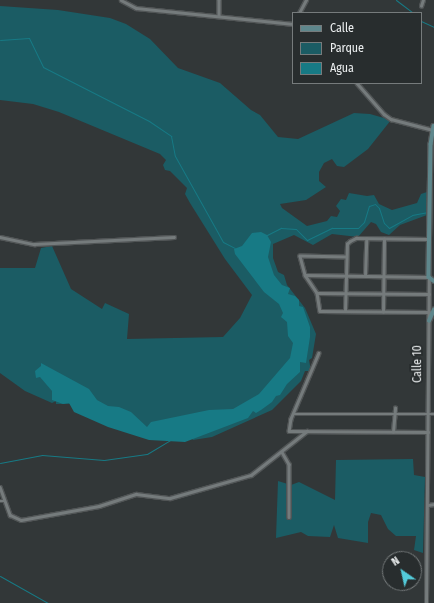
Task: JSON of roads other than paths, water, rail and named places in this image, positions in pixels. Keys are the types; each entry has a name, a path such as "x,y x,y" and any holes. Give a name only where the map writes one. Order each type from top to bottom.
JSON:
{"main road":[{"name":"Calle 10","path":"428,277 433,128"},
{"path":"428,277 434,281"},
{"path":"429,321 434,310"}],"street":[{"path":"121,0 136,8 292,24"},
{"path":"219,0 219,16"},
{"path":"300,12 306,0"},
{"path":"421,6 423,0"},
{"path":"358,84 380,110 391,119 433,128"},
{"path":"0,237 34,244 174,237"},
{"path":"345,311 346,257 347,244 350,241 366,239 429,239"},
{"path":"365,276 366,239"},
{"path":"383,312 384,239"},
{"path":"346,257 300,256 305,275 317,293 320,311 429,312"},
{"path":"305,275 428,277"},
{"name":"Calle 10","path":"426,603 428,505 428,277"},
{"path":"317,293 429,294"},
{"path":"319,353 293,414 289,431 428,432"},
{"path":"393,432 395,408"},
{"path":"293,414 434,414"},
{"path":"0,487 4,501 12,518 21,520 99,506 136,494 170,498 248,477 307,431"},
{"path":"282,452 289,464 289,517"},
{"path":"0,502 4,501"},
{"path":"428,505 434,504"}],"water":[{"path":"261,232 267,235 271,242 268,257 274,275 282,285 290,288 288,294 295,296 299,300 299,306 303,307 310,327 310,337 306,363 300,362 300,372 287,384 280,395 276,396 272,402 261,410 256,413 253,411 248,418 185,442 149,440 108,427 74,412 69,403 63,404 52,400 52,391 40,377 36,378 35,371 41,366 41,363 89,389 97,400 108,406 119,407 131,412 147,427 151,422 209,410 233,409 259,394 290,358 293,343 288,336 287,322 281,317 283,313 279,304 264,292 235,254 234,249 242,246 252,233"}],"waterway":[{"path":"396,0 412,12"},
{"path":"422,21 434,27"},
{"path":"0,40 29,38 43,67 149,121 171,136 175,156 223,242 235,248"},
{"path":"267,235 281,228 296,229 307,240 332,228 358,228 364,222 369,206 375,204 379,208 384,223 389,228 412,215 427,212"},
{"path":"0,463 42,455 104,460 147,454 170,440"},
{"path":"0,576 48,603"}]}
